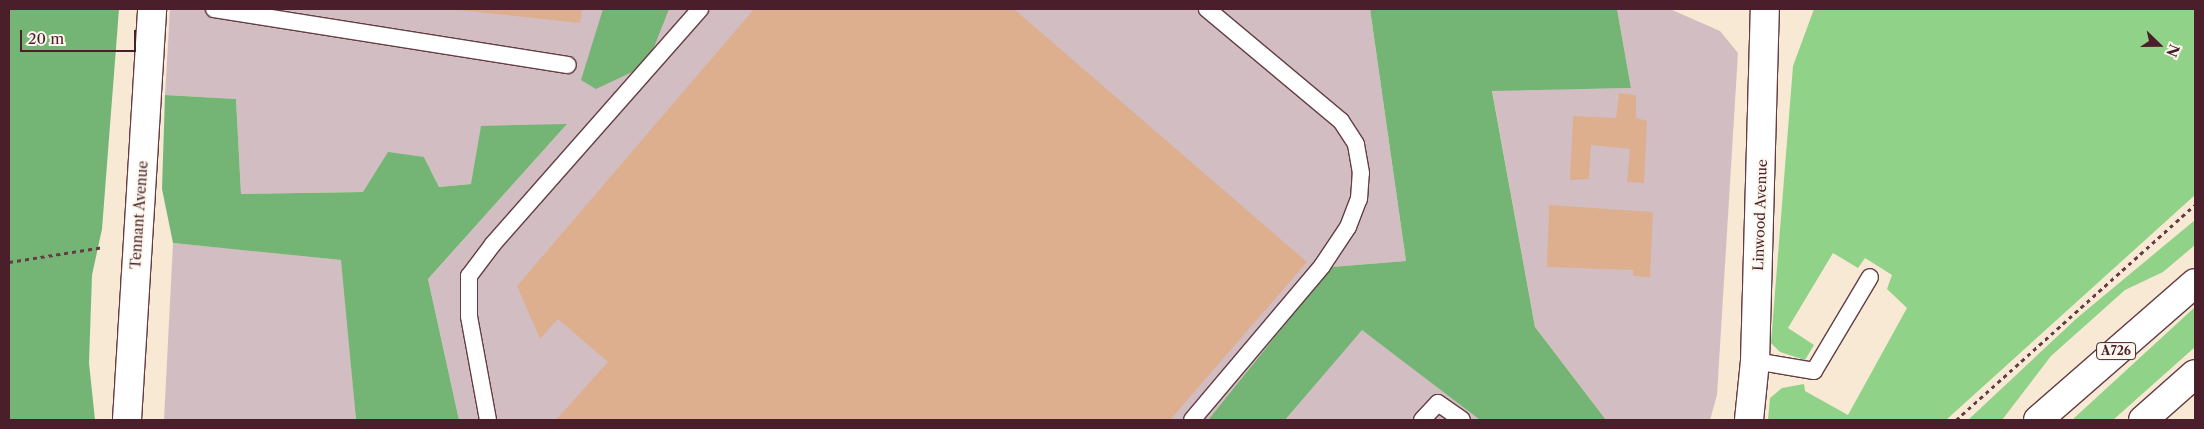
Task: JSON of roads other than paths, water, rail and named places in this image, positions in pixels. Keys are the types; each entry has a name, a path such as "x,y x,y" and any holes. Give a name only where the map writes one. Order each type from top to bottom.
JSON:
{"main road":[{"name":"Tennant Avenue","path":"127,420 152,9"},
{"name":"Linwood Avenue","path":"1749,420 1755,361 1761,10"},
{"name":"A726","path":"2038,420 2195,283"},
{"path":"2143,420 2195,374"}],"lane":[{"path":"214,9 568,65"},
{"path":"488,420 469,316 469,276 493,244 700,9"},
{"path":"1192,420 1322,266 1348,227 1359,199 1361,173 1356,144 1341,121 1207,9"},
{"path":"1755,361 1814,371 1870,277"},
{"path":"1422,420 1438,403 1462,420"}]}
